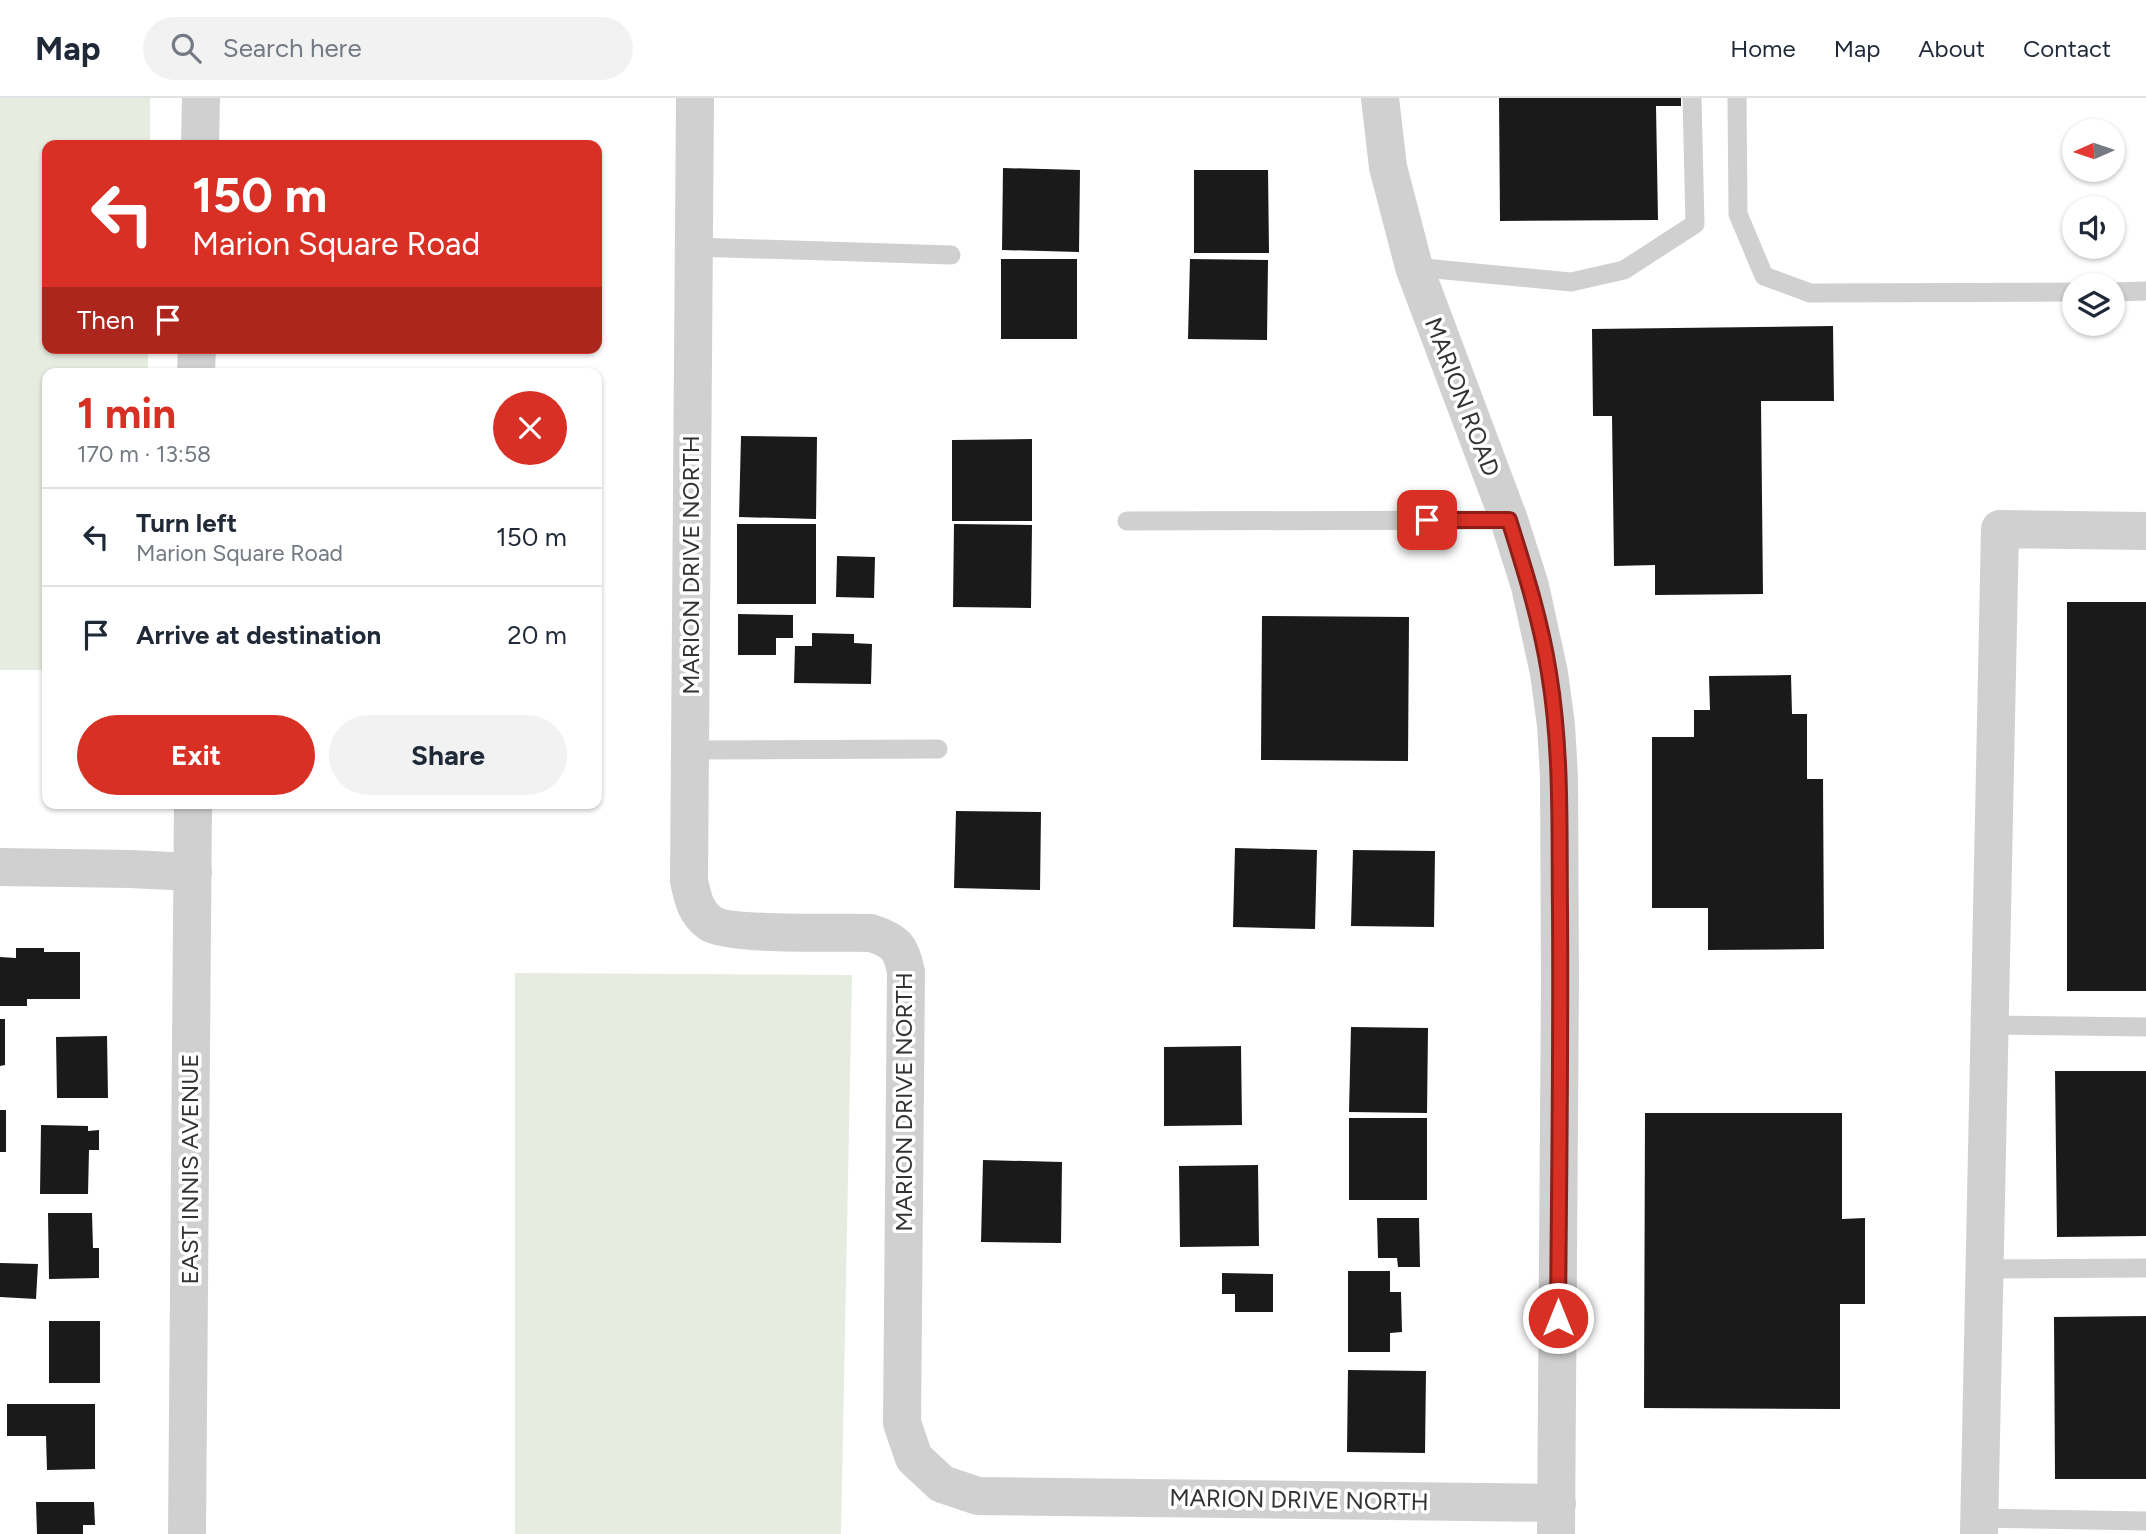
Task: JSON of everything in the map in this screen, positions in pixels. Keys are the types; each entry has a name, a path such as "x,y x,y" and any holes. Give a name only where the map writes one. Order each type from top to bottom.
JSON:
{"street":[{"path":"200,140 201,98"},
{"name":"MARION DRIVE NORTH","path":"695,98 690,750 690,881 694,906 712,924 737,930 871,933 890,939 903,953 906,972 902,1423 914,1458 942,1485 978,1496 1556,1518"},
{"name":"MARION ROAD","path":"1380,98 1388,167 1414,267 1509,520 1530,586 1549,673 1558,751 1560,994 1556,1518"},
{"path":"1979,1526 2000,529 2146,531"},
{"name":"EAST INNIS AVENUE","path":"187,1534 193,809"},
{"path":"0,867 192,872"}],"lane":[{"path":"1414,267 1571,282 1624,270 1695,224 1692,98"},
{"path":"1737,98 1738,214 1765,276 1810,293 2062,292"},
{"path":"694,247 951,255"},
{"path":"2125,292 2146,291"},
{"path":"1127,521 1509,520"},
{"path":"690,750 938,748"},
{"path":"1989,1025 2146,1027"},
{"path":"1984,1269 2146,1268"},
{"path":"1979,1526 2146,1521"}],"shaded area":[{"path":"0,98 150,98 150,140 42,140 42,354 148,354 148,368 42,368 42,670 0,670"},
{"path":"515,973 852,975 841,1534 515,1534"}],"building":[{"path":"1499,98 1681,98 1681,106 1656,106 1658,220 1500,221"},
{"path":"1003,168 1080,170 1079,252 1002,250"},
{"path":"1194,170 1268,170 1269,253 1194,253"},
{"path":"1001,259 1077,259 1077,339 1001,339"},
{"path":"1190,259 1268,260 1267,340 1188,339"},
{"path":"1833,326 1834,401 1761,401 1763,594 1655,595 1655,565 1614,566 1612,416 1593,416 1592,329"},
{"path":"741,436 817,437 816,519 739,517"},
{"path":"1032,439 1032,521 952,521 952,440"},
{"path":"737,524 816,524 816,604 737,604"},
{"path":"954,524 1032,525 1031,608 953,607"},
{"path":"837,556 875,557 874,598 836,597"},
{"path":"2067,602 2146,602 2146,991 2067,991"},
{"path":"738,614 793,615 793,638 776,638 776,655 738,655"},
{"path":"1262,616 1409,617 1408,761 1261,760"},
{"path":"812,633 854,634 854,643 872,644 871,684 794,683 795,646 812,646"},
{"path":"1791,675 1792,714 1807,714 1807,779 1823,779 1824,949 1708,950 1708,908 1652,908 1652,737 1694,737 1694,710 1710,710 1709,676"},
{"path":"956,811 1041,812 1040,890 954,888"},
{"path":"1235,848 1317,850 1315,929 1233,927"},
{"path":"1353,850 1435,851 1434,927 1351,926"},
{"path":"16,948 44,948 44,952 80,952 80,999 27,999 27,1006 0,1006 0,957 16,958"},
{"path":"0,1019 5,1019 5,1065 0,1066"},
{"path":"1351,1027 1428,1028 1427,1113 1349,1112"},
{"path":"107,1036 108,1098 57,1098 56,1037"},
{"path":"1241,1046 1242,1125 1164,1126 1164,1047"},
{"path":"2055,1071 2146,1071 2146,1236 2057,1237"},
{"path":"0,1110 6,1110 6,1152 0,1152"},
{"path":"1645,1113 1842,1113 1842,1219 1865,1218 1865,1304 1840,1304 1840,1409 1644,1408"},
{"path":"1349,1118 1427,1118 1427,1200 1349,1200"},
{"path":"41,1125 88,1126 88,1131 99,1130 99,1150 89,1150 88,1194 40,1194"},
{"path":"983,1160 1062,1162 1061,1243 981,1242"},
{"path":"1258,1165 1259,1246 1180,1247 1179,1166"},
{"path":"48,1213 92,1213 93,1248 99,1248 99,1278 49,1279"},
{"path":"1377,1218 1419,1218 1420,1267 1398,1267 1397,1258 1378,1258"},
{"path":"0,1263 38,1264 36,1299 0,1297"},
{"path":"1348,1271 1390,1271 1390,1292 1401,1292 1402,1332 1390,1333 1390,1352 1348,1352"},
{"path":"1222,1273 1273,1274 1273,1312 1235,1312 1235,1294 1222,1294"},
{"path":"2146,1316 2146,1479 2055,1479 2054,1317"},
{"path":"49,1321 100,1321 100,1383 49,1383"},
{"path":"1348,1370 1426,1371 1425,1453 1347,1452"},
{"path":"7,1404 95,1404 95,1469 47,1470 46,1436 7,1436"},
{"path":"36,1502 94,1502 95,1525 83,1525 83,1534 37,1534"}],"route":[{"path":"1427,520 1509,520 1530,586 1549,673 1559,777 1558,1318"}]}
